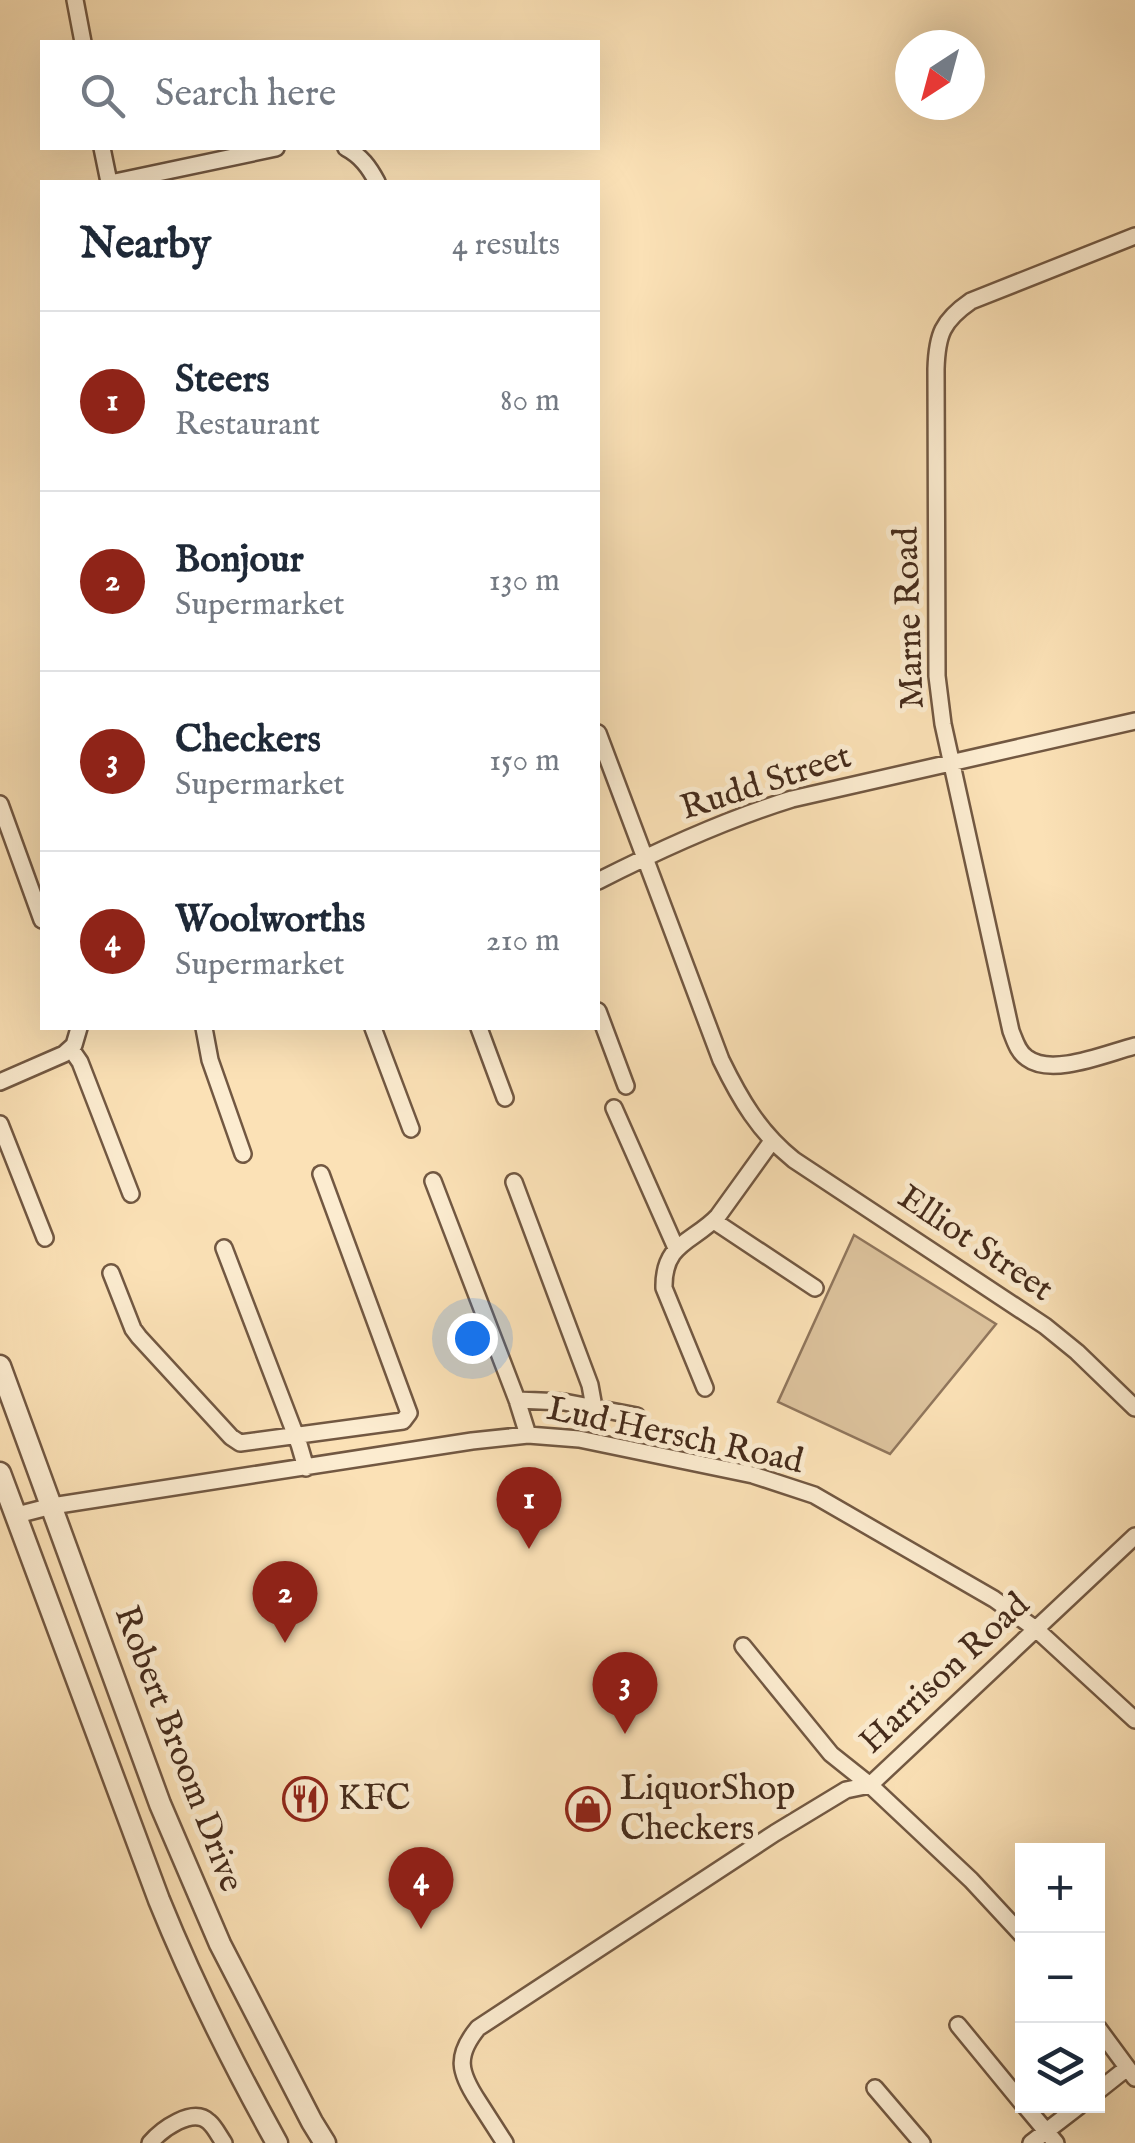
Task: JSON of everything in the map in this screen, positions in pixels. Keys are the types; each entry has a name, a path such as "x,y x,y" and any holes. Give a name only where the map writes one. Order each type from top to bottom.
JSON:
{"street":[{"path":"74,0 83,40"},
{"path":"103,150 111,180"},
{"path":"122,180 266,150"},
{"path":"349,150 376,180"},
{"name":"Marne Road","path":"1135,236 970,301 948,319 936,348 936,652 943,724 1011,1031 1023,1055 1048,1067 1135,1046"},
{"name":"Rudd Street","path":"600,880 739,817 792,799 1135,721"},
{"name":"Elliot Street","path":"600,738 721,1060 740,1100 772,1142 1046,1326 1135,1408"},
{"path":"0,804 40,914"},
{"path":"600,1016 626,1086"},
{"path":"0,1082 70,1049 78,1030"},
{"path":"208,1030 210,1060 243,1154"},
{"path":"374,1030 411,1129"},
{"path":"480,1030 505,1098"},
{"path":"70,1049 80,1062 131,1194"},
{"path":"614,1108 676,1248"},
{"path":"0,1124 44,1238"},
{"path":"705,1388 664,1288 664,1277 676,1248 714,1221 772,1142"},
{"path":"111,1273 139,1338 236,1441 246,1444 402,1421 408,1412 321,1174"},
{"path":"434,1181 528,1436"},
{"path":"514,1182 590,1385 594,1407"},
{"path":"714,1221 815,1288"},
{"path":"224,1248 306,1468"},
{"name":"Robert Broom Drive","path":"0,1366 160,1804 220,1944 325,2143"},
{"path":"517,1400 544,1400 638,1416"},
{"name":"Lud Hersch Road","path":"17,1515 52,1506 472,1441 528,1436 579,1439 734,1471 814,1495 994,1599 1038,1630 1135,1720"},
{"name":"Robert Broom Drive","path":"0,1473 159,1900 227,2052 277,2143"},
{"name":"Harrison Road","path":"504,2143 465,2081 461,2066 478,2028 775,1833 846,1790 870,1785 1135,1536"},
{"path":"742,1646 830,1754 870,1785 971,1880 1020,1933"},
{"path":"958,2025 1015,2093"},
{"path":"1105,2038 1131,2073 1105,2087"},
{"path":"876,2088 922,2143"},
{"path":"1031,2113 1051,2137"},
{"path":"1031,2143 1051,2137 1073,2113"},
{"path":"150,2143 168,2126 200,2117 208,2120 224,2143"}],"shaded area":[{"path":"854,1235 996,1324 890,1454 778,1402"}],"place":[{"name":"Steers","path":"529,1549"},
{"name":"Bonjour","path":"285,1643"},
{"name":"Checkers","path":"625,1734"},
{"name":"KFC","path":"305,1799"},
{"name":"LiquorShop Checkers","path":"588,1809"},
{"name":"Woolworths","path":"421,1929"}]}
